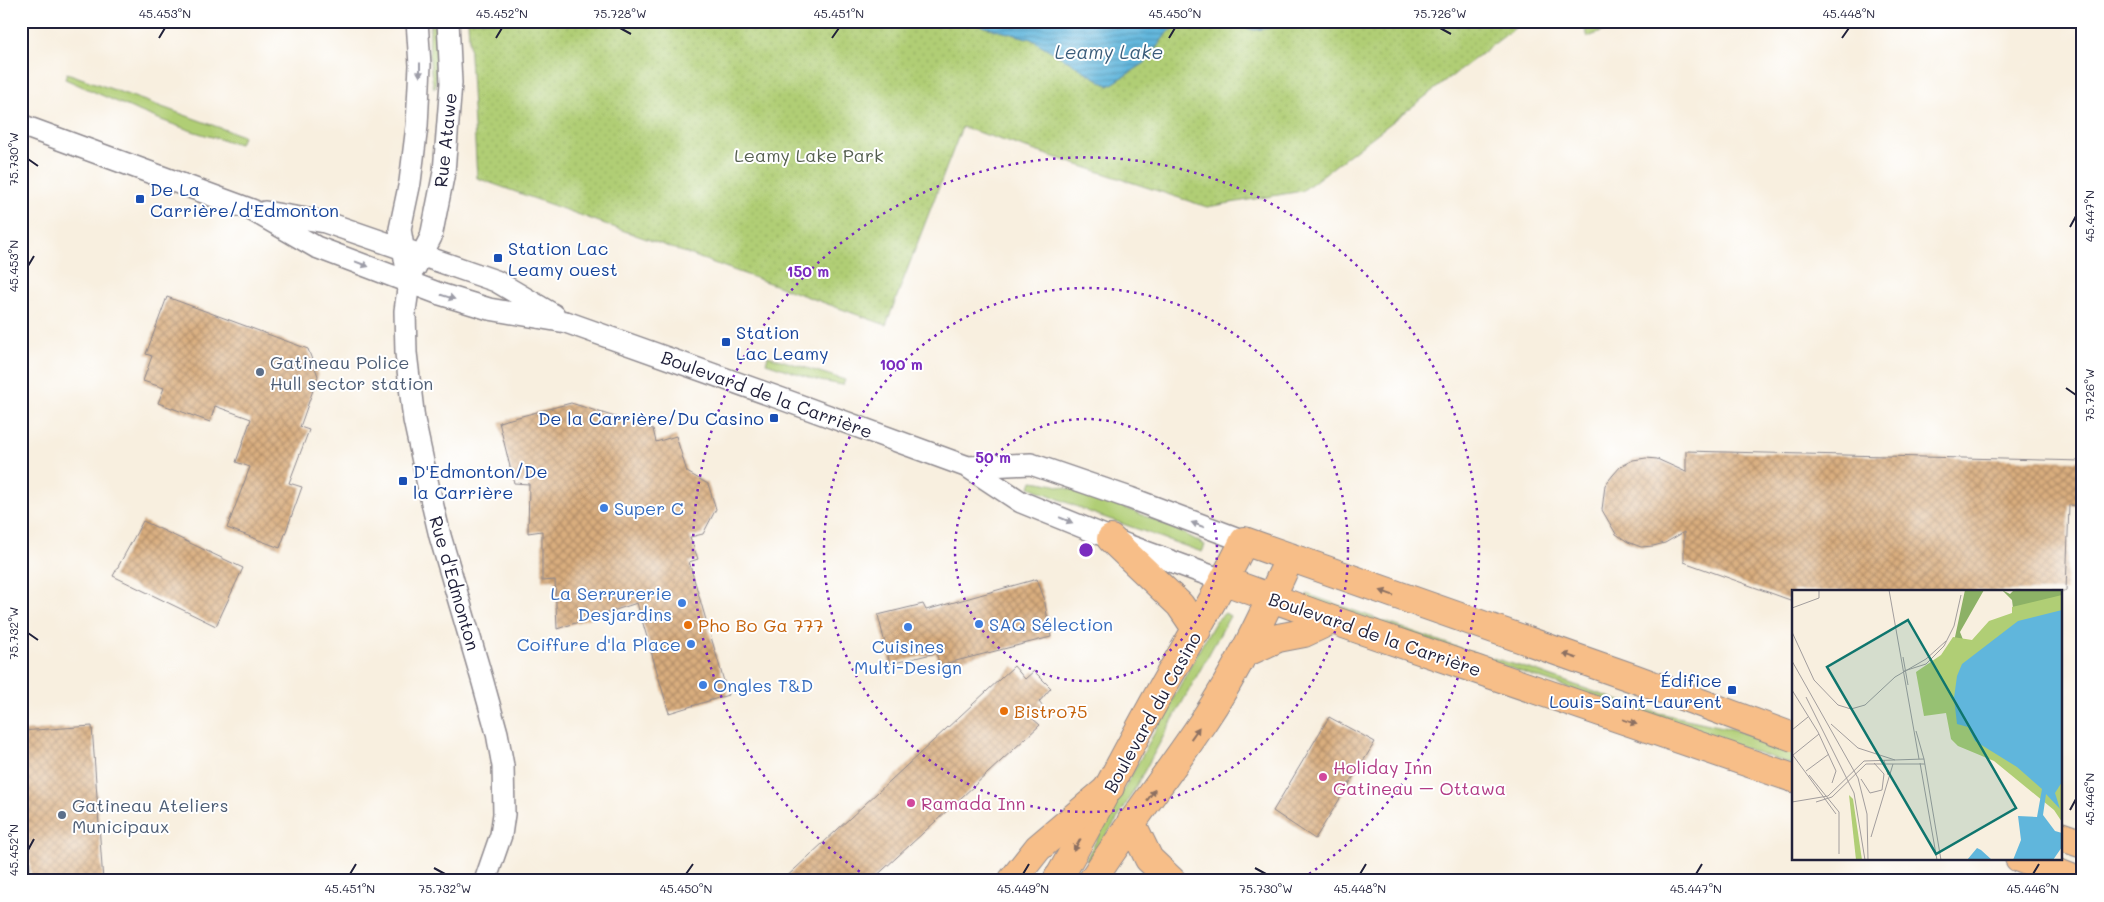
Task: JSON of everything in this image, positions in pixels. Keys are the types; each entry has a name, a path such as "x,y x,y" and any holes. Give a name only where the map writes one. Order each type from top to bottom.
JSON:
{"main road":[{"path":"1111,539 1180,605 1197,630"},
{"name":"Boulevard de la Carrière","path":"1244,541 1633,678 1792,737"},
{"name":"Boulevard du Casino","path":"1061,880 1157,698 1225,580 1244,541"},
{"name":"Boulevard du Casino","path":"1092,881 1131,822 1203,722 1245,653 1290,558"},
{"name":"Boulevard de la Carrière","path":"1225,580 1332,620 1792,778"},
{"path":"1245,653 1278,638 1304,632 1332,620"},
{"path":"1012,881 1038,848 1110,788"},
{"path":"1131,822 1149,859 1172,881"},
{"path":"2062,837 2083,844"},
{"path":"2025,860 2079,881"}],"street":[{"name":"Rue Atawe","path":"417,21 420,66 419,106 410,182 400,229 413,253 431,238 444,172 451,83 448,21"},
{"name":"Boulevard de la Carrière","path":"21,125 252,210 316,248 440,294 489,309 566,322 968,467 1021,502 1111,539 1225,580"},
{"name":"Boulevard de la Carrière","path":"252,210 325,222 496,281 566,322"},
{"name":"Rue d'Edmonton","path":"413,253 405,311 406,353 414,420 440,536 497,733 503,766 504,814 501,835 485,881"},
{"name":"Boulevard de la Carrière","path":"968,467 1031,464 1130,498 1244,541"}],"green space":[{"path":"431,21 433,21 438,46 435,88 431,72"},
{"name":"Leamy Lake Park","path":"468,21 1524,21 1302,191 1207,207 962,127 886,325 477,178"},
{"path":"1582,21 1630,21 1588,37"},
{"path":"67,73 243,136 240,144 195,132 129,107 65,79"},
{"path":"768,356 845,380 843,385 820,381 766,363"},
{"path":"1032,481 1086,494 1116,505 1168,526 1205,545 1202,552 1092,513 1030,487"},
{"path":"1307,594 1459,648 1533,670 1645,710 1732,729 1792,750 1792,765 1306,598"},
{"path":"1225,613 1230,616 1120,815 1089,861 1086,859 1204,641 1216,621"}],"water":[{"name":"Leamy Lake","path":"970,21 1184,21 1167,33 1145,63 1109,86 1031,39 985,27"},
{"path":"1213,21 1316,21 1255,30"}],"building":[{"name":"Gatineau Police Hull sector station","path":"167,297 308,349 318,376 300,427 309,430 289,483 302,487 280,548 227,528 250,467 236,462 251,419 215,406 210,422 158,403 164,388 143,381 152,356 146,354"},
{"name":"Super C","path":"571,403 653,429 656,442 676,436 687,472 708,484 716,509 703,534 690,537 698,559 689,562 728,695 669,713 637,603 557,629 555,580 542,581 542,531 528,533 529,484 514,483 499,422"},
{"path":"1686,451 2082,461 2082,506 2069,505 2066,591 1792,590 1792,601 1684,562 1684,532 1665,543 1641,547 1628,542 1616,534 1602,510 1605,485 1621,466 1633,460 1657,459 1686,472"},
{"path":"143,521 243,568 216,626 113,576"},
{"path":"1037,579 1044,598 1051,637 940,665 936,653 890,664 878,615 923,604 926,610"},
{"name":"Ramada Inn","path":"1014,666 1025,679 1034,671 1051,688 1039,702 1044,708 1033,719 1040,725 871,881 782,881"},
{"name":"Holiday Inn Gatineau – Ottawa","path":"1329,717 1375,742 1315,839 1273,811"},
{"name":"Gatineau Ateliers Municipaux","path":"92,726 103,881 31,881 21,731"}],"place":[{"name":"De La Carrière/d'Edmonton","path":"140,199"},
{"name":"Station Lac Leamy ouest","path":"498,258"},
{"name":"Station Lac Leamy","path":"726,342"},
{"name":"Gatineau Police Hull sector station","path":"260,372"},
{"name":"De la Carrière/Du Casino","path":"774,418"},
{"name":"D'Edmonton/De la Carrière","path":"403,481"},
{"name":"Super C","path":"604,508"},
{"name":"La Serrurerie Desjardins","path":"682,603"},
{"name":"SAQ Sélection","path":"979,624"},
{"name":"Pho Bo Ga 777","path":"688,625"},
{"name":"Cuisines Multi-Design","path":"908,627"},
{"name":"Coiffure d'la Place","path":"691,644"},
{"name":"Ongles T&D","path":"703,685"},
{"name":"Édifice Louis-Saint-Laurent","path":"1732,690"},
{"name":"Bistro75","path":"1004,711"},
{"name":"Holiday Inn Gatineau – Ottawa","path":"1323,777"},
{"name":"Ramada Inn","path":"911,803"},
{"name":"Gatineau Ateliers Municipaux","path":"62,815"}]}
